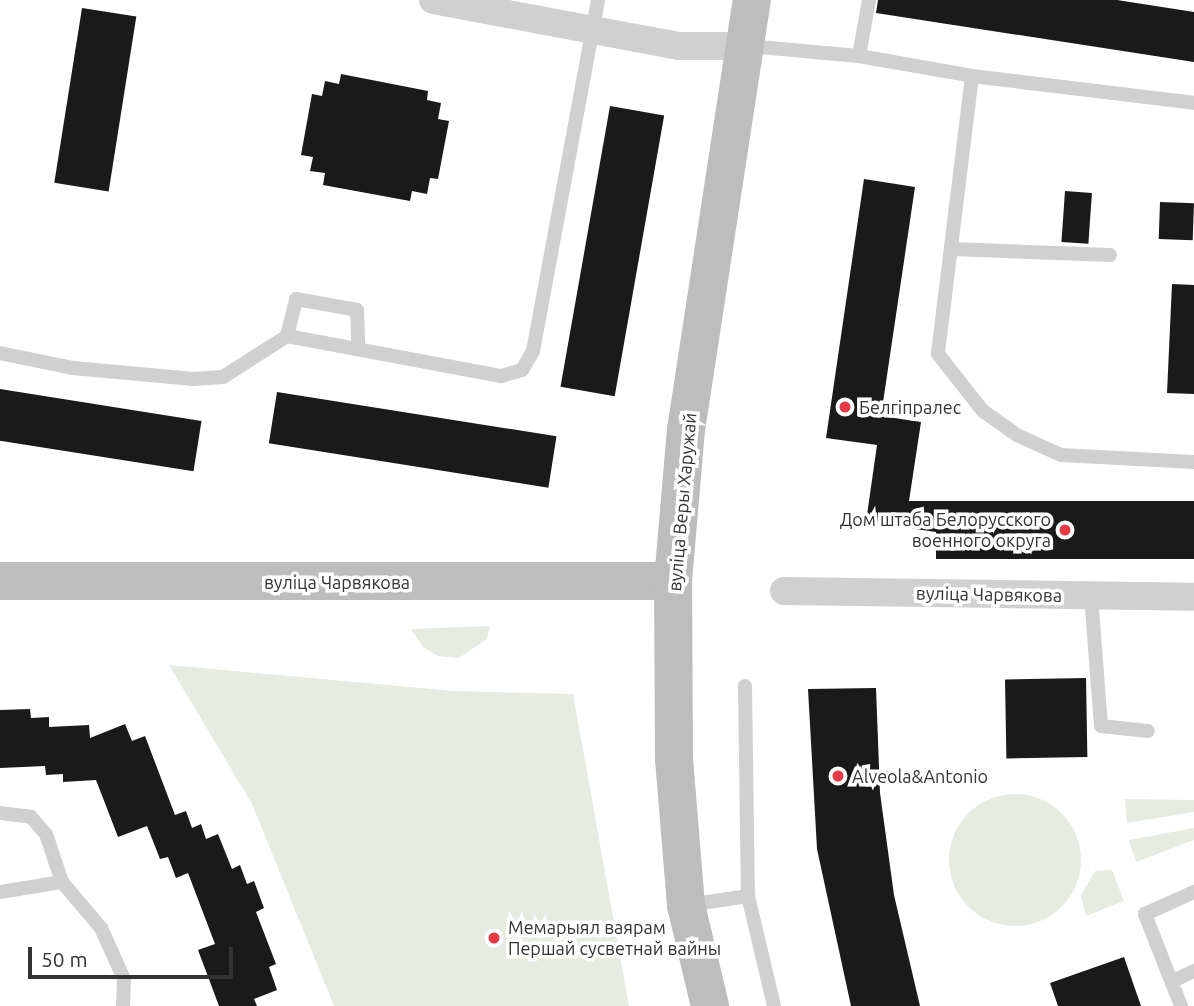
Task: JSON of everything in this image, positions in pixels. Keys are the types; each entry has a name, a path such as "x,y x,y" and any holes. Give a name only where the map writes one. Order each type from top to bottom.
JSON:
{"main road":[{"name":"вуліца Веры Харужай","path":"710,1006 686,905 674,760 673,581 687,430 752,0"},
{"name":"вуліца Чарвякова","path":"0,581 673,581"}],"street":[{"path":"433,0 541,9 593,29 679,46 746,46"},
{"name":"вуліца Чарвякова","path":"784,591 1194,597"}],"lane":[{"path":"0,353 73,368 192,379 223,377 287,336 501,376 522,370 533,351 598,0"},
{"path":"859,56 869,0"},
{"path":"746,46 859,56 972,76 1194,103"},
{"path":"972,76 938,354 983,411 1017,435 1061,456 1194,462"},
{"path":"951,249 1110,255"},
{"path":"287,336 296,299 357,310 358,348"},
{"path":"1091,596 1101,726 1148,732"},
{"path":"745,686 748,896 774,1006"},
{"path":"0,813 31,817 46,834 62,883 101,928 124,979 123,1006"},
{"path":"0,892 62,883"},
{"path":"1181,1006 1175,980 1145,914 1194,892"},
{"path":"686,905 748,896"},
{"path":"1175,980 1194,971"}],"shaded area":[{"path":"490,626 487,639 459,658 438,656 423,647 411,629"},
{"path":"169,665 453,691 573,694 629,1006 334,1006 252,804"},
{"path":"1015,794 1040,799 1062,813 1076,835 1081,860 1076,885 1062,907 1040,921 1015,926 990,921 968,907 954,885 949,860 954,835 968,813 990,799"},
{"path":"1125,799 1194,800 1194,812 1127,823"},
{"path":"1194,828 1194,840 1136,862 1129,840"},
{"path":"1112,870 1124,901 1086,916 1081,895 1095,871"}],"building":[{"path":"878,0 1117,0 1194,12 1194,62 876,13"},
{"path":"82,8 136,17 109,191 54,183"},
{"path":"341,74 428,91 427,100 441,103 438,119 449,121 438,179 430,178 427,194 412,191 410,201 323,185 325,173 310,171 313,157 301,155 312,94 322,96 325,81 339,84"},
{"path":"610,106 664,116 615,396 561,387"},
{"path":"864,179 915,187 881,416 921,422 909,501 1194,501 1194,559 936,559 936,532 866,522 877,445 826,438"},
{"path":"1065,191 1092,193 1088,244 1061,242"},
{"path":"1160,202 1194,203 1193,240 1159,239"},
{"path":"1172,284 1194,285 1194,394 1167,393"},
{"path":"0,389 201,421 194,471 0,441"},
{"path":"277,392 557,436 548,488 269,443"},
{"path":"1086,678 1087,757 1006,758 1005,679"},
{"path":"876,688 880,793 894,895 920,1006 851,1006 817,849 808,689"},
{"path":"30,709 31,718 49,717 49,727 89,725 90,738 125,724 132,741 145,736 175,815 186,811 192,828 201,824 206,839 218,834 232,869 240,865 247,884 254,881 264,908 256,912 276,964 269,967 277,990 254,999 257,1006 219,1006 198,950 215,944 188,873 176,878 168,857 160,859 147,826 118,837 96,780 63,782 63,774 46,775 45,766 0,768 0,710"},
{"path":"1124,957 1141,1006 1058,1006 1050,983"}],"place":[{"name":"Белгіпралес","path":"845,407"},
{"name":"Дом штаба Белорусского военного округа","path":"1065,530"},
{"name":"Alveola&Antonio","path":"838,776"},
{"name":"Мемарыял ваярам Першай сусветнай вайны","path":"494,938"}]}
